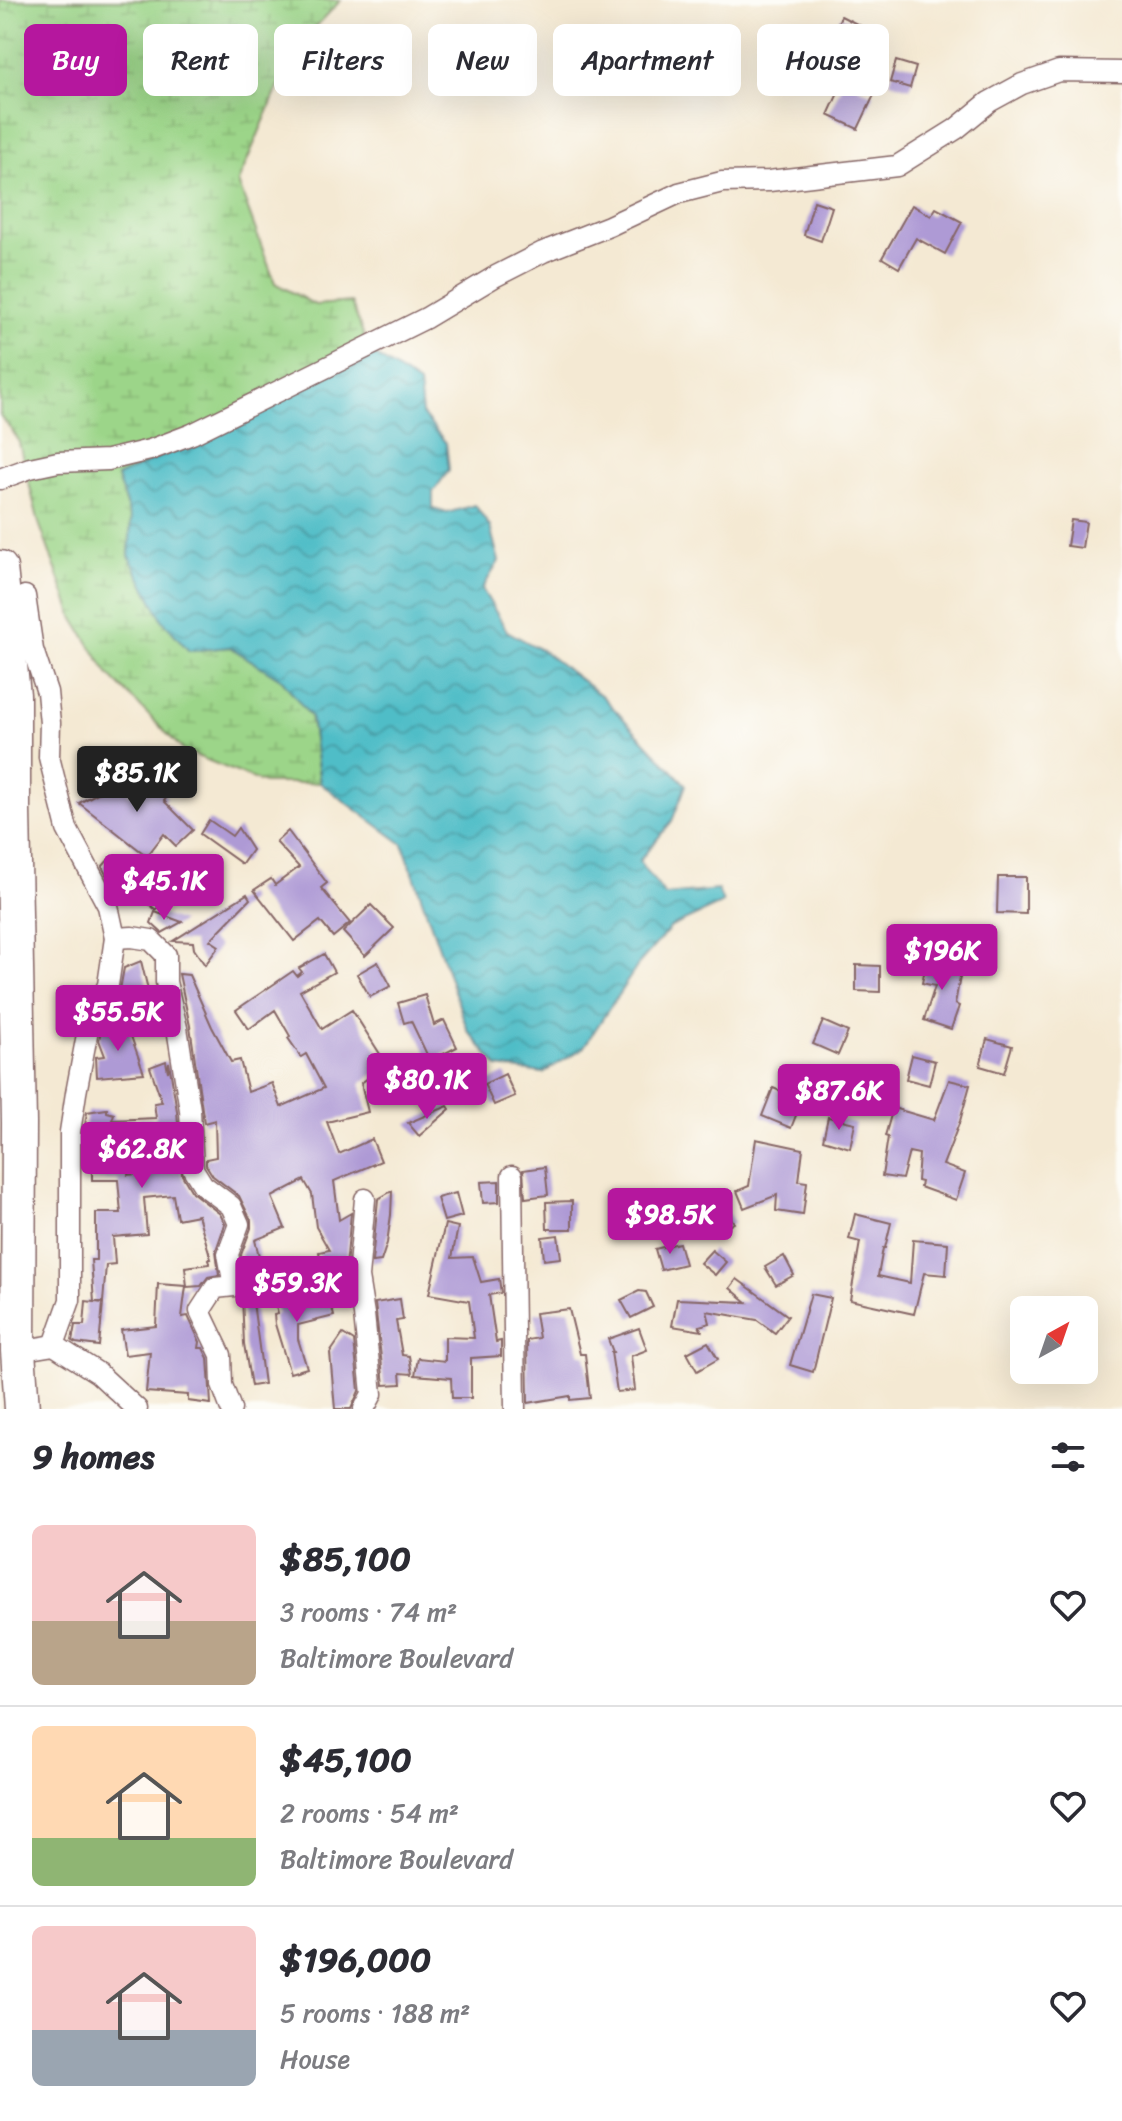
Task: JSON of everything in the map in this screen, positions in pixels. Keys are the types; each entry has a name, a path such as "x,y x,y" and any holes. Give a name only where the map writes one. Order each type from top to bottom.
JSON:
{"highway":[{"path":"0,568 13,695 9,1356 22,1400"}],"street":[{"path":"0,479 58,462 108,460 150,450 192,434 426,318 543,252 609,226 679,193 722,182 769,181 897,166 956,129 989,102 1022,84 1059,71 1122,72"},
{"path":"25,596 33,650 47,692 49,757 67,829 108,906 115,938 108,985 88,1029 70,1132 70,1300 54,1345"},
{"path":"115,938 151,940 166,955 166,982 190,1110 193,1169 203,1185 231,1206 239,1224 228,1254 234,1286 215,1288 200,1311 221,1355 222,1385 231,1409"},
{"path":"512,1176 515,1409"},
{"path":"364,1409 372,1394 358,1277 365,1199"},
{"path":"9,1356 54,1345 98,1373 137,1409"}],"green space":[{"path":"0,0 341,0 318,24 274,24 274,96 238,182 275,283 315,305 351,302 370,352 117,477 131,520 129,556 189,651 230,647 282,679 311,717 320,783 264,783 184,751 108,674 74,619 39,523 18,439 0,415"}],"water":[{"path":"370,352 419,384 422,414 446,443 449,470 433,492 433,509 447,513 475,505 490,527 499,561 482,589 507,631 543,651 602,696 686,785 672,821 639,861 665,895 718,890 723,903 671,927 640,962 583,1048 543,1073 498,1067 468,1031 403,844 320,783 311,717 282,680 230,647 189,651 163,621 129,556 131,520 117,477"}],"building":[{"path":"841,16 857,24 837,24"},
{"path":"896,61 916,67 910,88 890,82"},
{"path":"837,96 874,96 858,129 828,115"},
{"path":"814,201 832,207 821,241 804,235"},
{"path":"912,205 931,216 936,208 962,222 945,254 916,238 899,268 882,258"},
{"path":"1071,520 1086,522 1082,548 1067,546"},
{"path":"120,772 129,795 146,777 167,797 164,801 193,830 176,846 164,834 147,856 79,803 107,788 103,779"},
{"path":"209,820 232,836 238,828 252,850 242,864 200,834"},
{"path":"288,831 327,883 321,888 350,923 333,937 320,921 294,941 254,890 271,879 275,885 299,867 276,842"},
{"path":"110,858 126,874 113,887 102,867"},
{"path":"155,871 175,887 156,910 136,893"},
{"path":"998,877 1026,877 1026,914 997,913"},
{"path":"247,894 250,899 210,940 219,946 205,965 193,942 173,941"},
{"path":"371,905 394,928 365,956 343,932"},
{"path":"155,912 182,922 162,933 151,923"},
{"path":"324,954 334,972 300,991 322,1029 352,1010 387,1065 361,1083 368,1112 327,1122 339,1154 372,1139 381,1161 334,1181 339,1220 351,1213 346,1266 322,1269 319,1252 329,1250 316,1227 312,1194 304,1180 272,1197 285,1228 255,1240 261,1264 244,1268 241,1255 251,1220 239,1196 213,1176 206,1165 206,1159 216,1157 215,1120 204,1123 179,974 189,975 231,1062 240,1060 248,1092 272,1083 281,1107 324,1088 306,1054 301,1057 288,1038 290,1036 275,1010 249,1029 236,1010 293,971 297,976 302,972 299,968"},
{"path":"927,959 962,966 955,1004 959,1006 951,1029 924,1020 935,986 922,983"},
{"path":"141,961 154,1014 114,1024 110,1011 120,990 124,968"},
{"path":"378,962 391,986 370,997 357,974"},
{"path":"856,965 880,966 880,992 856,991"},
{"path":"425,995 434,1025 444,1020 457,1047 430,1061 411,1021 404,1023 398,1003"},
{"path":"823,1021 848,1032 838,1055 813,1044"},
{"path":"126,1022 144,1073 97,1077 96,1057 105,1056 99,1040 101,1031"},
{"path":"987,1039 1012,1046 1004,1073 980,1066"},
{"path":"912,1055 935,1061 929,1085 906,1079"},
{"path":"166,1061 168,1072 169,1062 182,1175 192,1192 220,1214 225,1224 216,1250 219,1275 208,1277 201,1286 187,1287 185,1267 210,1264 211,1259 198,1215 177,1219 173,1195 144,1198 147,1234 113,1237 115,1264 106,1265 103,1302 95,1302 103,1303 99,1346 76,1343 72,1341 75,1325 84,1325 86,1301 94,1302 91,1260 96,1260 96,1213 121,1213 118,1180 92,1180 92,1165 96,1165 96,1129 85,1126 87,1112 107,1109 107,1112 114,1114 112,1120 156,1118 154,1103 162,1102 150,1067","holes":["163,1138 167,1171 128,1175 133,1139"]},
{"path":"505,1074 515,1096 494,1105 484,1084"},
{"path":"949,1080 970,1085 943,1165 965,1173 956,1200 920,1187 921,1182 917,1181 919,1154 909,1152 902,1179 882,1176 888,1137 885,1136 893,1108 934,1120"},
{"path":"773,1088 802,1100 791,1128 762,1116"},
{"path":"448,1106 450,1109 419,1136 408,1123"},
{"path":"828,1117 855,1123 850,1148 823,1140"},
{"path":"756,1139 803,1149 799,1181 807,1182 803,1215 776,1211 777,1195 744,1208 737,1191 749,1186"},
{"path":"545,1167 548,1195 525,1198 523,1170"},
{"path":"499,1181 499,1202 483,1203 481,1182"},
{"path":"392,1191 387,1243 381,1261 372,1262 378,1199"},
{"path":"456,1193 462,1216 444,1221 437,1198"},
{"path":"572,1201 572,1229 547,1229 546,1202"},
{"path":"726,1209 734,1223 715,1234 707,1220"},
{"path":"855,1214 891,1223 878,1276 910,1283 913,1240 948,1243 946,1275 924,1273 914,1314 850,1300 860,1242 849,1239"},
{"path":"445,1224 458,1227 452,1258 473,1257 481,1282 499,1279 501,1293 489,1295 496,1342 501,1341 501,1356 471,1358 471,1398 452,1398 451,1378 415,1375 418,1358 445,1361 445,1337 474,1338 469,1301 429,1294"},
{"path":"558,1235 561,1258 544,1260 542,1237"},
{"path":"679,1243 685,1264 661,1270 655,1249"},
{"path":"712,1250 726,1262 715,1275 700,1263"},
{"path":"784,1256 794,1275 776,1285 765,1267"},
{"path":"737,1279 788,1316 775,1333 757,1320 707,1311 710,1323 699,1326 702,1331 672,1326 677,1299 747,1302 730,1288"},
{"path":"158,1284 186,1286 182,1317 188,1316 200,1342 199,1348 203,1348 208,1358 211,1404 188,1401 188,1395 146,1392 150,1352 125,1355 121,1330 156,1326"},
{"path":"295,1291 299,1303 329,1296 334,1316 298,1325 298,1339 307,1368 290,1373 275,1324 274,1315 278,1314 273,1296"},
{"path":"639,1291 646,1292 653,1307 631,1318 621,1300"},
{"path":"811,1294 831,1298 813,1372 790,1365"},
{"path":"252,1295 264,1384 251,1386 244,1344 242,1296"},
{"path":"400,1299 403,1320 396,1321 402,1355 409,1356 412,1374 400,1373 401,1384 384,1385 375,1303"},
{"path":"569,1309 580,1354 585,1354 590,1398 570,1400 570,1396 528,1403 527,1340 539,1338 535,1313"},
{"path":"639,1328 647,1350 631,1356 635,1390 617,1392 613,1352 608,1339"},
{"path":"343,1334 354,1341 359,1391 351,1409 335,1409 330,1353"},
{"path":"708,1342 718,1359 697,1371 687,1353"}]}
